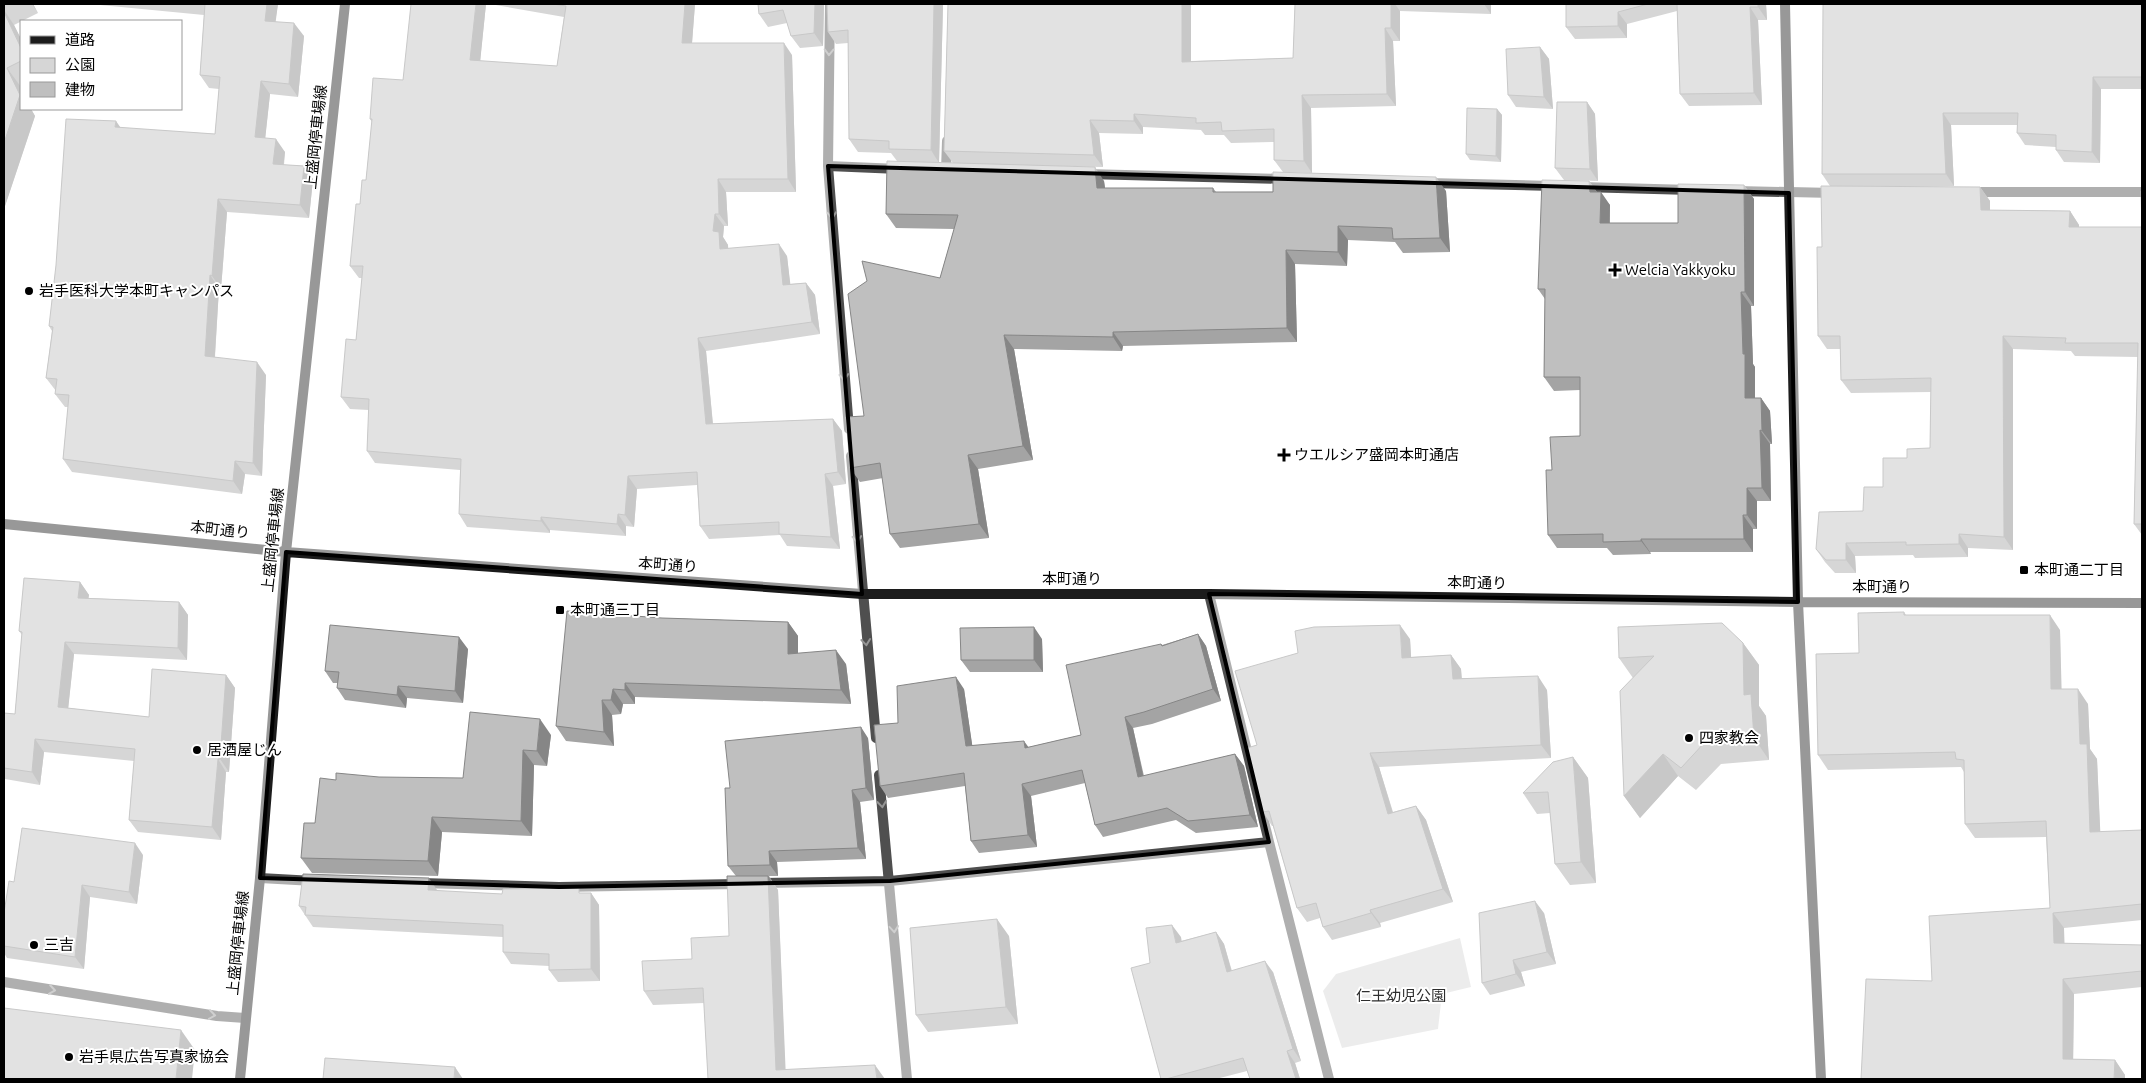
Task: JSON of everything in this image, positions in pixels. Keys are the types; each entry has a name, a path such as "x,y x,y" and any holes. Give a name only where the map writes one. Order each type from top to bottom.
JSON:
{"street":[{"name":"上盛岡停車場線","path":"240,1079 260,878 286,552 345,4"},
{"path":"830,4 828,166 862,594 907,1079"},
{"path":"1786,4 1798,602 1821,1079"},
{"path":"946,170 947,131"},
{"path":"828,166 907,169"},
{"path":"1075,174 1294,180"},
{"path":"1412,183 1700,190"},
{"path":"1730,191 1848,193"},
{"path":"1956,192 2142,192"},
{"name":"本町通り","path":"4,524 286,552 862,594 1209,594 1798,602 2142,603"},
{"path":"1209,594 1269,842 1330,1079"},
{"path":"409,883 559,887 890,881 1269,842"},
{"path":"260,878 320,881"},
{"path":"4,982 218,1016 245,1018"}],"highlighted area":[{"path":"828,166 1789,193 1798,602 1209,594 1269,842 890,881 559,887 260,878 286,552 862,594"}],"green space":[{"name":"仁王幼児公園","path":"1460,938 1471,987 1442,994 1438,1029 1342,1048 1323,991 1336,974"}],"building":[{"path":"205,4 267,4 265,21 294,23 289,84 261,81 255,137 276,139 273,164 304,166 300,205 218,199 212,276 210,275 205,356 257,362 253,463 235,461 233,481 63,459 69,395 55,394 57,379 46,378 53,327 49,326 56,265 66,119 116,121 115,127 215,134 220,77 200,75"},
{"path":"411,4 476,4 470,60 557,66 566,6 553,4 685,4 682,43 784,43 788,179 718,179 719,214 715,214 713,231 719,232 720,249 779,244 783,285 806,283 812,322 698,338 706,424 833,419 838,472 825,474 831,537 779,534 779,522 700,526 697,472 628,476 625,515 618,514 617,524 541,517 541,521 459,514 461,459 367,451 369,399 341,397 346,339 356,340 363,266 350,266 356,204 360,204 362,180 366,180 372,119 370,119 373,78 403,80"},
{"path":"758,4 815,4 814,33 791,36 783,10 759,14"},
{"path":"827,4 934,4 931,150 889,149 889,141 849,139 848,30 828,32"},
{"path":"948,4 1182,4 1182,62 1293,58 1295,4 1391,4 1391,28 1385,28 1387,94 1302,95 1304,161 1274,160 1274,129 1222,131 1221,122 1196,123 1196,118 1134,114 1134,121 1090,120 1094,155 944,151"},
{"path":"1566,4 1648,4 1618,12 1618,26 1566,27"},
{"path":"1677,4 1758,4 1758,7 1750,7 1754,93 1680,94"},
{"path":"1823,4 2142,4 2142,77 2093,77 2092,152 2056,150 2056,135 2017,133 2018,113 1943,113 1946,174 1822,174"},
{"path":"4,12 20,46 20,62 7,68 20,95 4,143"},
{"path":"1540,47 1544,97 1508,95 1506,49"},
{"path":"1557,102 1587,102 1590,169 1555,168"},
{"path":"1467,108 1497,109 1496,156 1466,154"},
{"path":"887,161 1095,167 1097,188 1213,188 1213,192 1273,192 1273,172 1436,177 1440,238 1393,239 1392,228 1338,226 1338,252 1286,250 1287,328 1113,332 1113,337 1004,335 1023,446 968,455 979,524 890,534 880,463 850,468 846,417 864,416 848,294 867,281 862,261 940,278 958,215 886,214"},
{"path":"1542,180 1589,181 1590,192 1601,192 1600,223 1678,223 1678,184 1744,185 1745,292 1741,292 1743,354 1745,354 1745,398 1761,398 1762,488 1747,488 1747,515 1743,515 1744,539 1641,539 1641,541 1603,542 1603,534 1548,535 1546,470 1552,470 1550,437 1580,436 1580,377 1544,377 1545,289 1538,289"},
{"path":"1821,186 1980,187 1981,210 2070,211 2069,227 2142,227 2142,524 2134,524 2138,343 2065,343 2066,338 2003,336 2004,537 1959,534 1959,544 1906,545 1906,542 1846,543 1846,560 1826,560 1816,549 1819,512 1863,511 1864,487 1883,487 1883,458 1907,458 1907,449 1930,448 1931,378 1841,380 1840,336 1818,336 1817,247 1822,247"},
{"path":"2141,191 2142,191 2142,227"},
{"path":"24,578 80,582 78,598 179,602 178,648 65,642 58,707 149,717 152,669 226,675 220,759 218,759 212,827 129,820 135,749 35,739 32,772 4,768 4,713 15,714 22,632 19,631"},
{"path":"567,611 662,618 788,622 788,654 836,650 841,690 625,683 625,690 613,689 611,700 602,700 604,732 556,726"},
{"path":"1904,612 1904,615 2050,615 2051,689 2078,689 2080,744 2087,744 2090,832 2142,830 2142,904 2053,913 2054,943 2142,945 2142,971 2063,979 2063,1059 2115,1060 2114,1079 1861,1079 1866,979 1932,981 1929,916 2050,908 2046,821 1965,824 1964,760 1956,759 1955,752 1818,755 1816,654 1859,653 1858,613"},
{"path":"1722,623 1743,643 1744,695 1751,694 1754,738 1705,742 1681,768 1663,754 1624,796 1620,691 1654,656 1619,658 1618,627"},
{"path":"330,625 459,637 455,691 398,686 397,695 337,688 339,672 325,671"},
{"path":"1400,625 1402,658 1451,655 1453,679 1538,676 1541,745 1370,753 1388,814 1416,806 1443,889 1370,910 1371,913 1323,927 1316,903 1297,908 1269,811 1263,812 1247,748 1257,745 1235,671 1298,653 1295,631 1314,627"},
{"path":"1034,627 1034,660 961,660 960,628"},
{"path":"1198,634 1213,689 1125,717 1138,777 1235,754 1250,815 1188,821 1167,808 1095,825 1082,770 1022,784 1028,835 971,841 964,773 880,786 874,725 898,723 897,686 956,677 966,746 1024,741 1025,748 1081,735 1066,665 1161,644 1162,646"},
{"path":"470,712 540,719 537,751 523,750 521,821 432,817 428,861 301,858 304,823 315,823 320,778 336,780 336,773 379,777 463,778"},
{"path":"861,727 866,788 852,790 858,848 769,851 770,865 728,866 725,788 730,788 725,741"},
{"path":"1573,757 1581,862 1555,864 1548,792 1523,793 1553,762"},
{"path":"22,828 135,843 129,892 82,885 75,957 4,946 4,913 9,881 14,882"},
{"path":"303,874 429,878 428,890 502,894 503,889 579,888 579,893 591,893 591,969 549,970 549,954 503,952 503,925 305,915 306,907 299,906"},
{"path":"727,876 768,876 776,1070 875,1065 877,1079 708,1079 703,988 644,991 642,961 692,959 691,938 729,936"},
{"path":"1535,901 1547,952 1513,960 1516,974 1482,983 1479,913"},
{"path":"997,919 1006,1007 916,1015 910,928"},
{"path":"1172,925 1176,943 1216,932 1227,972 1265,961 1293,1049 1287,1051 1296,1079 1250,1079 1243,1058 1161,1079 1131,968 1150,963 1146,928"},
{"path":"4,1008 181,1030 176,1079 4,1079"},
{"path":"325,1058 455,1067 454,1079 323,1079"}],"place":[{"name":"Welcia Yakkyoku","path":"1615,270"},
{"name":"岩手医科大学本町キャンパス","path":"29,291"},
{"name":"ウエルシア盛岡本町通店","path":"1284,455"},
{"name":"本町通二丁目","path":"2024,570"},
{"name":"本町通三丁目","path":"560,610"},
{"name":"四家教会","path":"1689,738"},
{"name":"居酒屋じん","path":"197,750"},
{"name":"三吉","path":"34,945"},
{"name":"岩手県広告写真家協会","path":"69,1057"}]}
